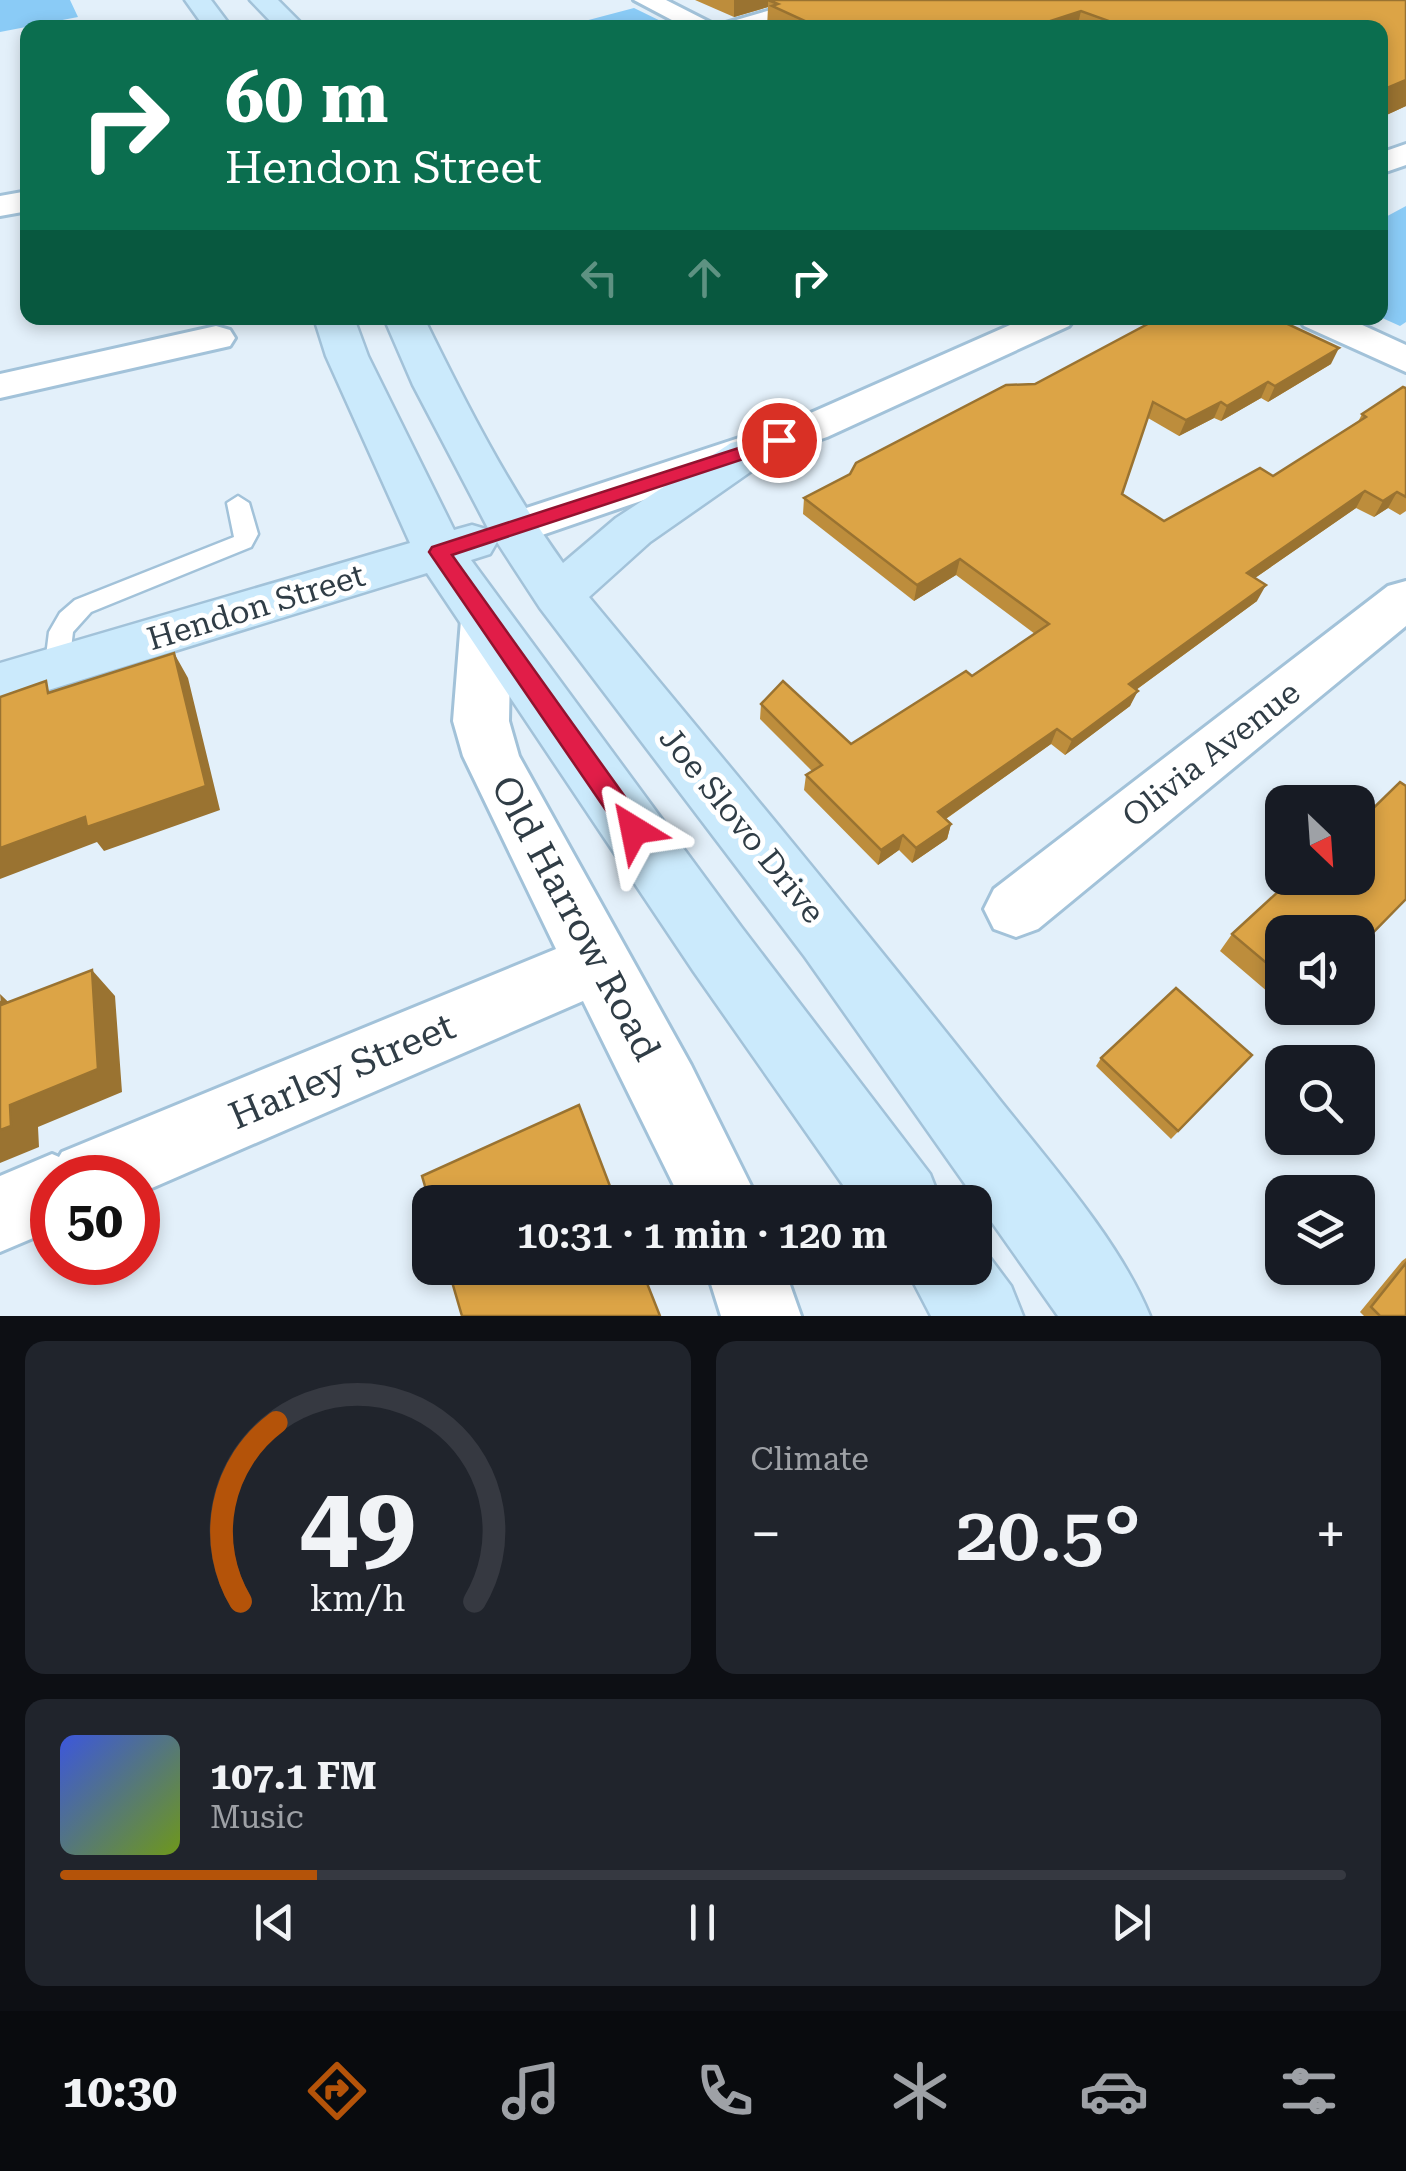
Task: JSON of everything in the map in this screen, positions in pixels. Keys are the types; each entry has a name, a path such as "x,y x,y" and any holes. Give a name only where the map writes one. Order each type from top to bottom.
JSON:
{"main road":[{"path":"234,0 250,20"},
{"path":"263,0 284,20"},
{"path":"336,325 347,356 439,552 890,1185"},
{"name":"Joe Slovo Drive","path":"407,325 434,385 513,529 558,596 830,935 1038,1214 1108,1316"},
{"path":"558,596 633,530 746,452"},
{"name":"Hendon Street","path":"0,684 513,529"},
{"path":"959,1285 981,1316"}],"street":[{"path":"646,0 690,20"},
{"path":"762,20 832,0"},
{"path":"513,529 812,428 1040,325"},
{"path":"1332,325 1406,360"},
{"path":"0,386 216,338"},
{"name":"Olivia Avenue","path":"1016,908 1406,598"},
{"name":"Old Harrow Road","path":"486,620 481,721 492,756 596,964 663,1081 713,1185"},
{"name":"Harley Street","path":"143,1155 596,964"},
{"path":"0,1214 30,1201"},
{"path":"752,1285 762,1316"}],"lane":[{"path":"60,666 57,634 64,620 83,606 244,542 247,534 238,503"}],"shaded area":[{"path":"0,0 70,0 78,17 20,20 20,28 0,32"},
{"path":"634,8 659,20 589,20"},
{"path":"1406,206 1406,322 1400,326 1388,321 1388,216"}],"building":[{"path":"768,0 1406,0 1406,80 1388,88 1388,20 1106,20 1081,11 1053,20 803,20 772,6 778,4"},
{"path":"1146,325 1290,325 1339,348 1275,386 1268,382 1227,406 1221,402 1186,420 1153,402 1122,494 1164,521 1260,468 1273,476 1366,417 1362,414 1403,387 1406,497 1397,492 1383,501 1365,491 1247,573 1266,585 1129,684 1138,691 1072,740 1057,729 938,812 951,824 916,848 903,835 881,850 806,775 822,765 761,704 783,681 851,744 966,671 972,676 1049,624 960,559 917,585 804,498 850,474 856,463 1006,385 1035,384"},
{"path":"174,653 206,786 87,827 85,817 0,848 0,697 46,681 48,693"},
{"path":"1400,782 1406,786 1406,899 1375,931 1375,915 1265,915 1265,962 1232,934 1274,895 1375,895 1375,806"},
{"path":"92,970 98,1069 10,1105 11,1126 0,1130 0,1001 1,1005"},
{"path":"1176,988 1252,1055 1178,1131 1101,1058"},
{"path":"579,1105 610,1185 425,1185 422,1176"},
{"path":"1406,1263 1406,1316 1380,1316 1371,1307"},
{"path":"453,1285 648,1285 660,1316 462,1316"}],"route":[{"path":"634,830 439,552 779,440"}]}
